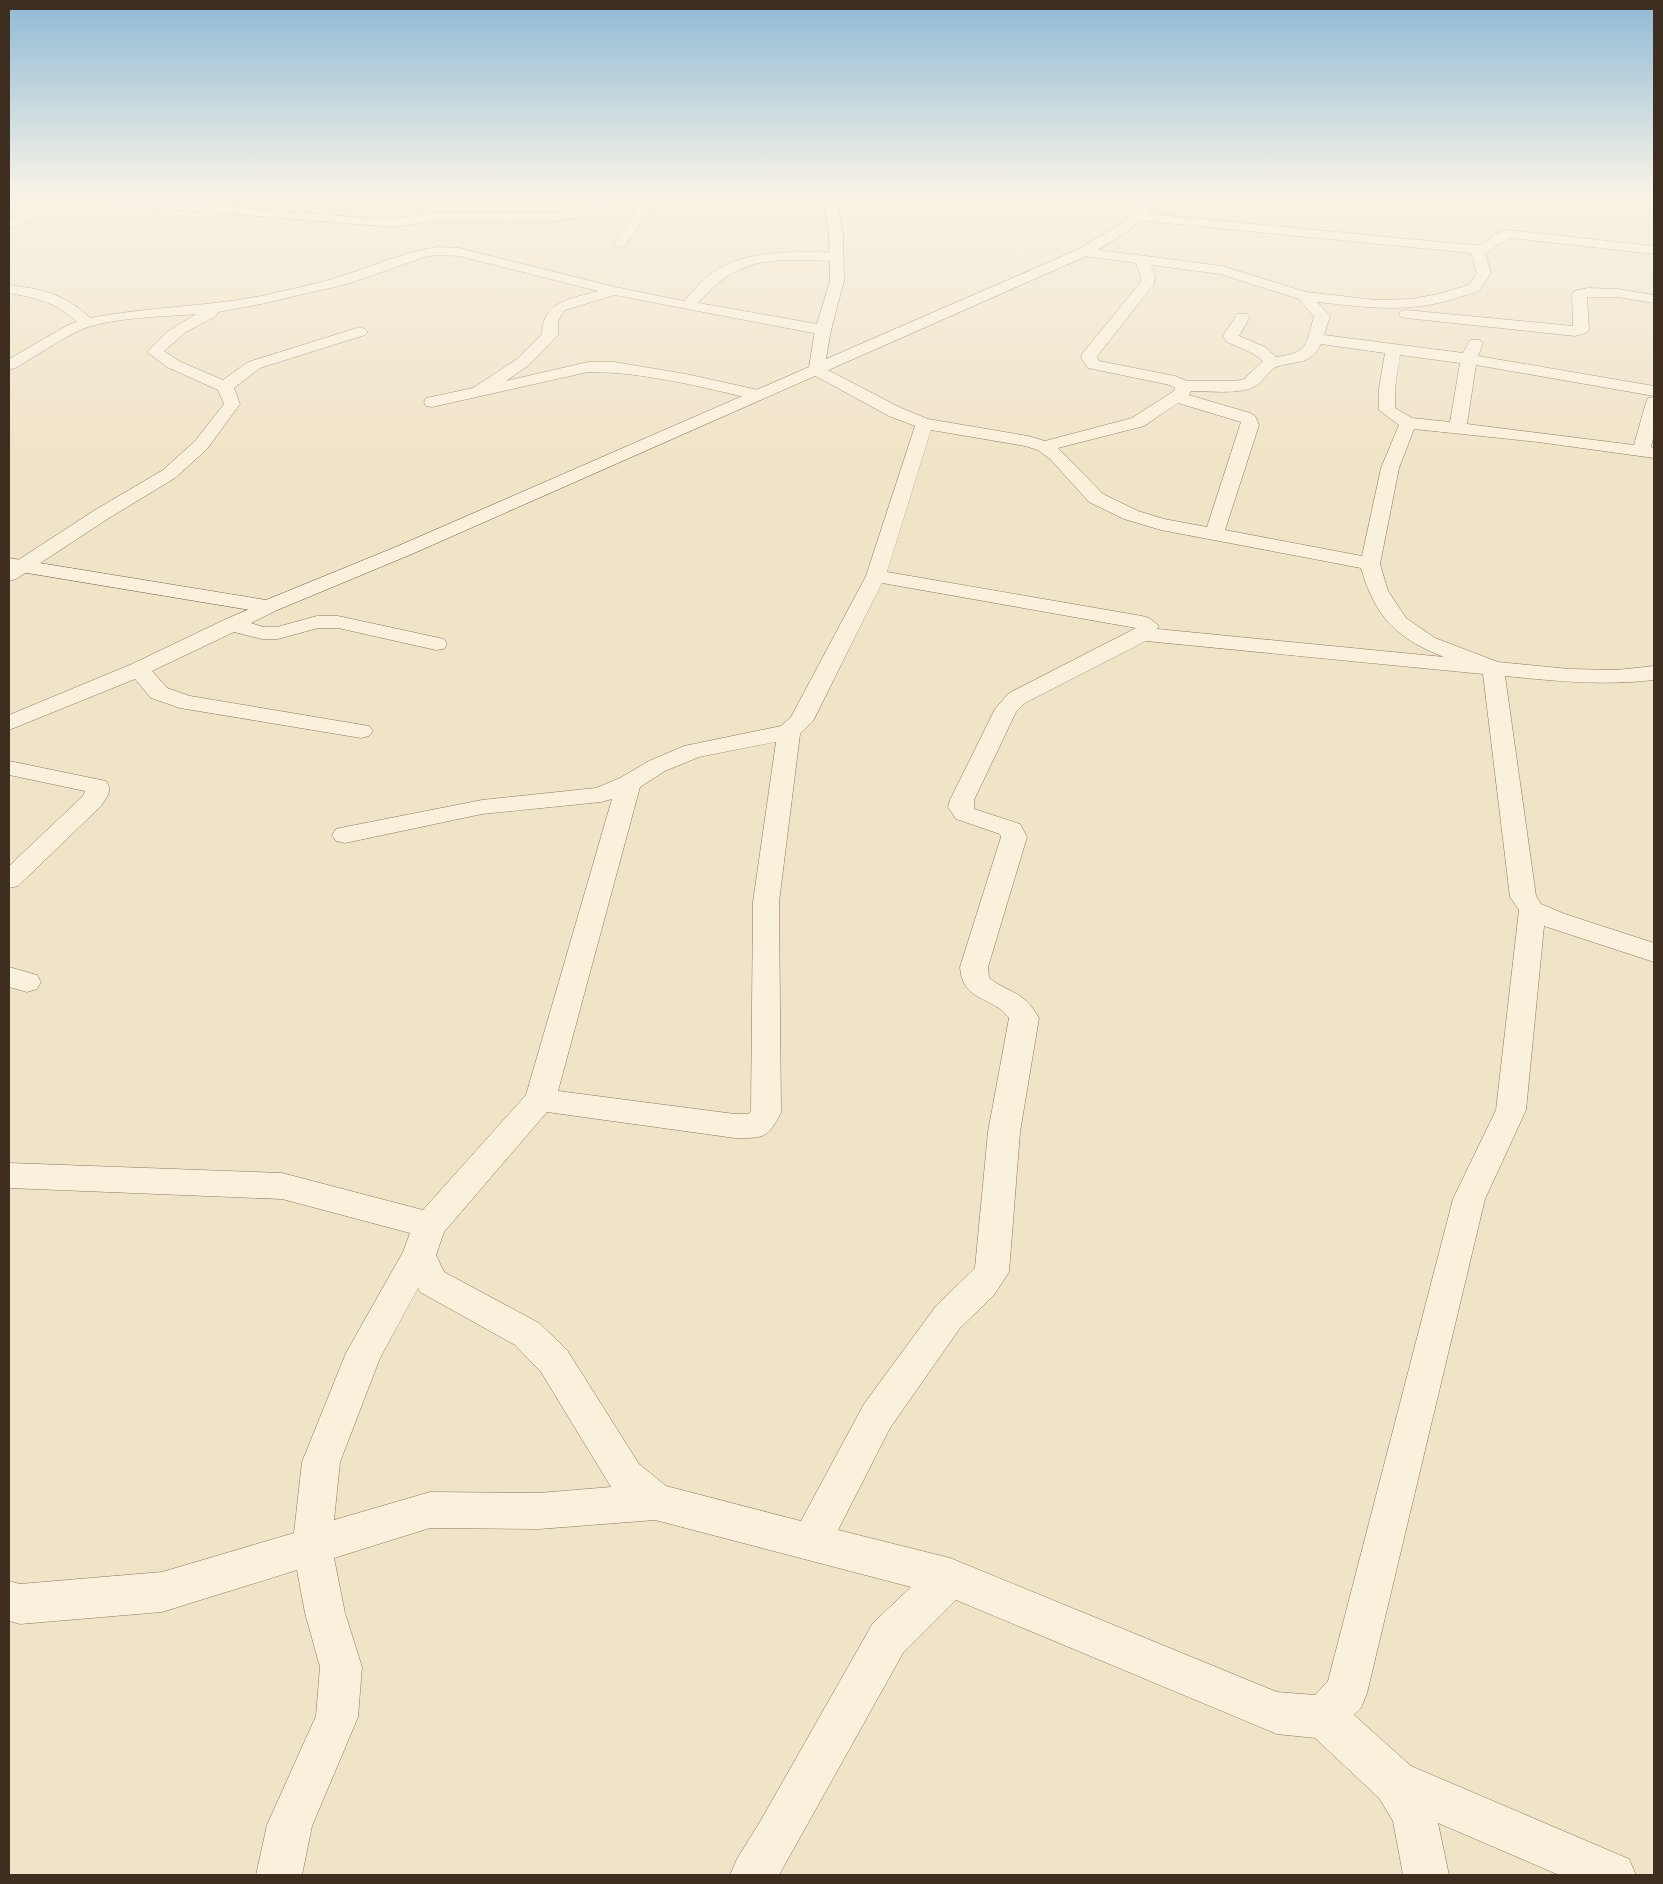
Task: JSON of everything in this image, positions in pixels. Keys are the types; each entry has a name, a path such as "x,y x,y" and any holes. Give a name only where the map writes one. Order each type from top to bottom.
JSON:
{"street":[{"path":"9,365 73,328 87,323 229,306 345,280"},
{"path":"571,280 687,306 823,330"},
{"path":"687,306 712,280"},
{"path":"816,370 823,330 837,280"},
{"path":"9,723 140,669 268,607 405,550 1021,280"},
{"path":"1148,280 1147,284 1090,354 1089,358 1094,366 1175,381 1180,392 1244,416 1249,420 1250,425 1214,534"},
{"path":"1253,280 1304,296 1376,304 1412,303 1440,298 1474,288 1479,280"},
{"path":"9,288 52,296 69,305 87,323"},
{"path":"478,392 522,362 550,335 550,321 560,307 615,291"},
{"path":"1336,301 1365,310 1575,331 1580,330 1579,294 1590,292 1609,293 1654,299"},
{"path":"816,370 895,412 924,424 1044,446 1138,422 1180,392 1250,384 1272,362 1300,359 1310,352 1322,316 1304,296"},
{"path":"13,568 169,474 201,444 232,404 226,387 173,364 154,352 167,338 192,320 229,306"},
{"path":"1242,317 1231,336 1232,339 1262,352 1272,362"},
{"path":"1458,429 1469,358 1483,322"},
{"path":"226,387 254,365 360,332"},
{"path":"1315,339 1469,358 1654,391"},
{"path":"1393,349 1389,384 1385,398 1387,410 1408,423 1648,452 1654,402"},
{"path":"432,402 588,367 614,367 686,379 757,395"},
{"path":"1408,423 1390,468 1370,564 1378,591 1398,622 1427,643 1493,668"},
{"path":"344,835 482,807 600,795 629,783 657,766 692,751 789,732 801,721 876,576 924,424"},
{"path":"1044,446 1056,455 1096,498 1131,515 1161,524 1370,564"},
{"path":"13,568 268,607"},
{"path":"811,1542 877,1416 948,1317 982,1285 992,1272 1004,1132 1024,1018 1022,1009 979,986 973,976 974,967 1014,838 1011,829 965,814 960,807 962,800 1006,709 1018,698 1143,634 1148,626 1142,622 876,576"},
{"path":"232,624 262,634 278,633 317,622 338,622 436,644"},
{"path":"1143,634 1569,676 1617,677 1654,673"},
{"path":"1493,668 1523,897 1532,910 1555,920 1654,953"},
{"path":"140,669 151,688 163,696 188,703 361,731"},
{"path":"540,1100 734,1126 757,1126 766,1112 766,902 789,732"},
{"path":"9,768 97,786 97,794 92,801 9,880"},
{"path":"279,1875 290,1825 337,1716 341,1667 325,1613 312,1546 321,1462 364,1353 424,1240 540,1100 629,783"},
{"path":"1324,1716 1346,1693 1469,1199 1511,1110 1532,910"},
{"path":"9,1175 282,1186 424,1240"},
{"path":"424,1240 432,1282 526,1334 554,1361 626,1477 655,1502"},
{"path":"9,1601 20,1604 162,1592 430,1510 539,1511 655,1502 950,1578 1277,1713 1324,1716 1395,1782 1414,1815 1426,1875"},
{"path":"753,1875 777,1836 888,1638 950,1578"},
{"path":"1395,1782 1613,1875"}]}
